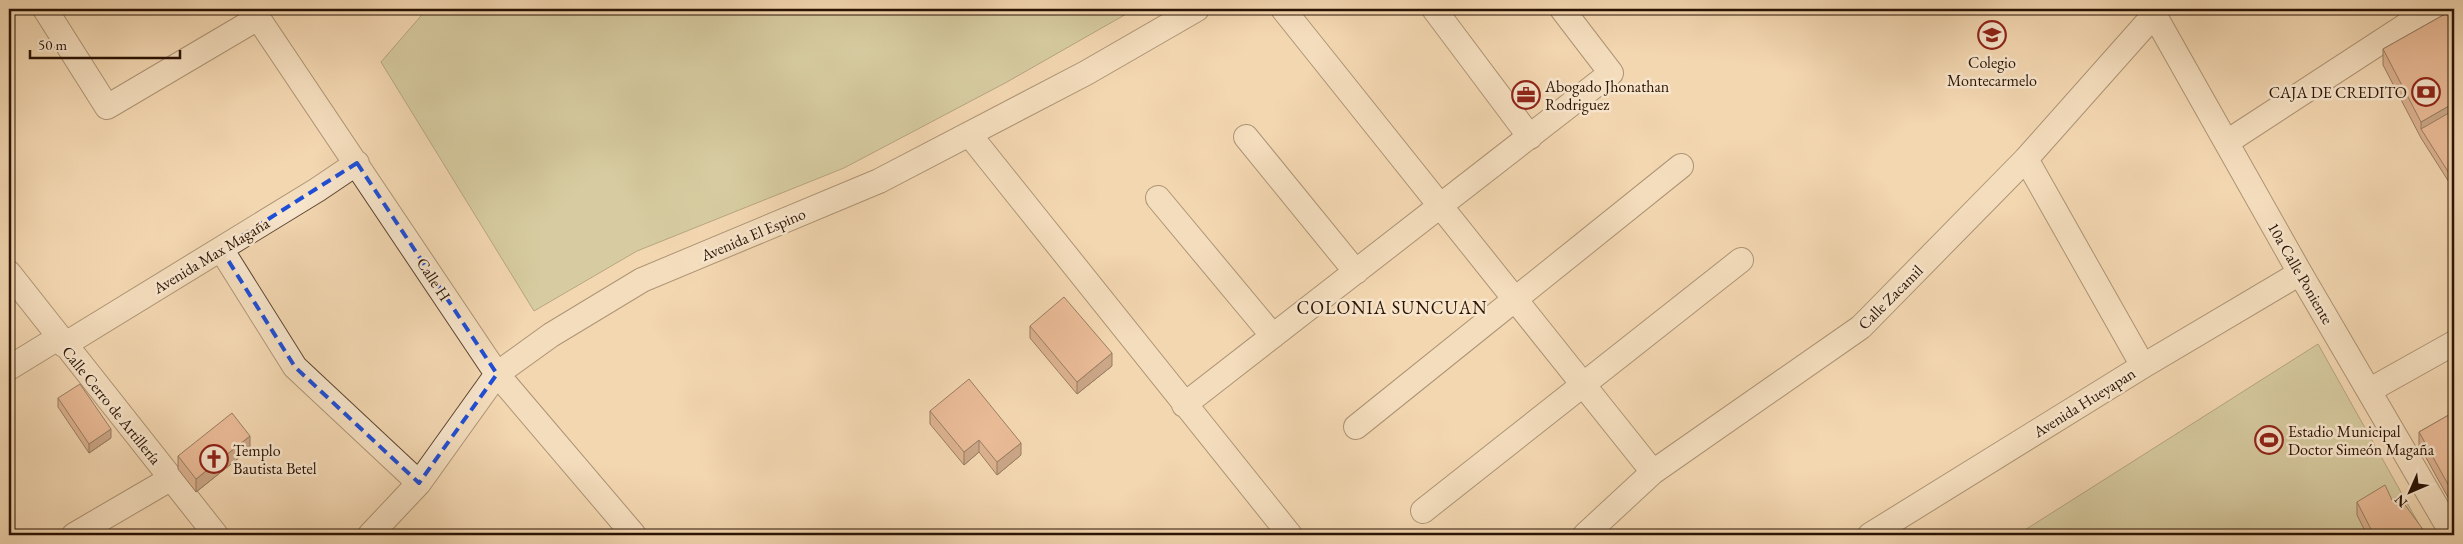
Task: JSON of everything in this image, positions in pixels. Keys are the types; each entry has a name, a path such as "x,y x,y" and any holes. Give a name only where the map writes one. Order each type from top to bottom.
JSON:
{"street":[{"path":"45,9 107,107 255,13"},
{"name":"Avenida El Espino","path":"370,535 419,483 496,374 551,335 642,280 879,181 1086,73 1197,9"},
{"path":"1283,9 1653,472"},
{"path":"1434,9 1530,137"},
{"path":"1184,404 1441,207 1611,73 1562,9"},
{"path":"2227,142 2431,9"},
{"name":"10a Calle Poniente","path":"2153,12 2300,273 2453,535"},
{"name":"Calle Zacamil","path":"1585,535 1653,472 1862,328 2026,159 2153,12"},
{"name":"Calle H","path":"255,13 357,163 496,374 634,535"},
{"path":"969,134 1290,535"},
{"path":"1246,137 1356,272"},
{"path":"2026,159 2143,366"},
{"name":"Avenida Max Magaña","path":"9,368 61,341 221,249 357,163"},
{"path":"1356,427 1681,166"},
{"path":"1158,198 1273,336"},
{"path":"221,249 295,367 419,483"},
{"path":"1423,511 1741,260"},
{"name":"Calle Cerro de Artillería","path":"9,273 216,535"},
{"name":"Avenida Hueyapan","path":"1870,535 2143,366 2300,273"},
{"path":"2370,390 2454,343"},
{"path":"74,535 170,478"}],"highlighted area":[{"path":"357,163 497,374 419,483 295,367 221,249"}],"green space":[{"path":"427,9 1135,9 1007,82 844,168 637,251 534,311 381,62"},
{"name":"Estadio Municipal Doctor Simeón Magaña","path":"2318,344 2425,535 2017,535"}],"building":[{"name":"CAJA DE CREDITO","path":"2454,9 2454,103 2421,122 2383,49"},
{"path":"2454,110 2454,181 2421,129"},
{"path":"1064,297 1112,353 1077,382 1030,326"},
{"path":"969,379 1021,443 997,462 979,440 964,452 930,411"},
{"path":"80,384 111,429 89,444 58,398"},
{"path":"2454,412 2454,485 2450,488 2419,432"},
{"path":"232,413 250,436 196,479 178,456"},
{"path":"2385,485 2392,500 2396,498 2403,502 2427,535 2374,535 2357,502"}],"place":[{"name":"Colegio Montecarmelo","path":"1992,35"},
{"name":"CAJA DE CREDITO","path":"2426,92"},
{"name":"Abogado Jhonathan Rodriguez","path":"1526,95"},
{"name":"Estadio Municipal Doctor Simeón Magaña","path":"2269,440"},
{"name":"Templo Bautista Betel","path":"214,459"}],"district":[{"name":"COLONIA SUNCUAN","path":"1392,308"}]}
